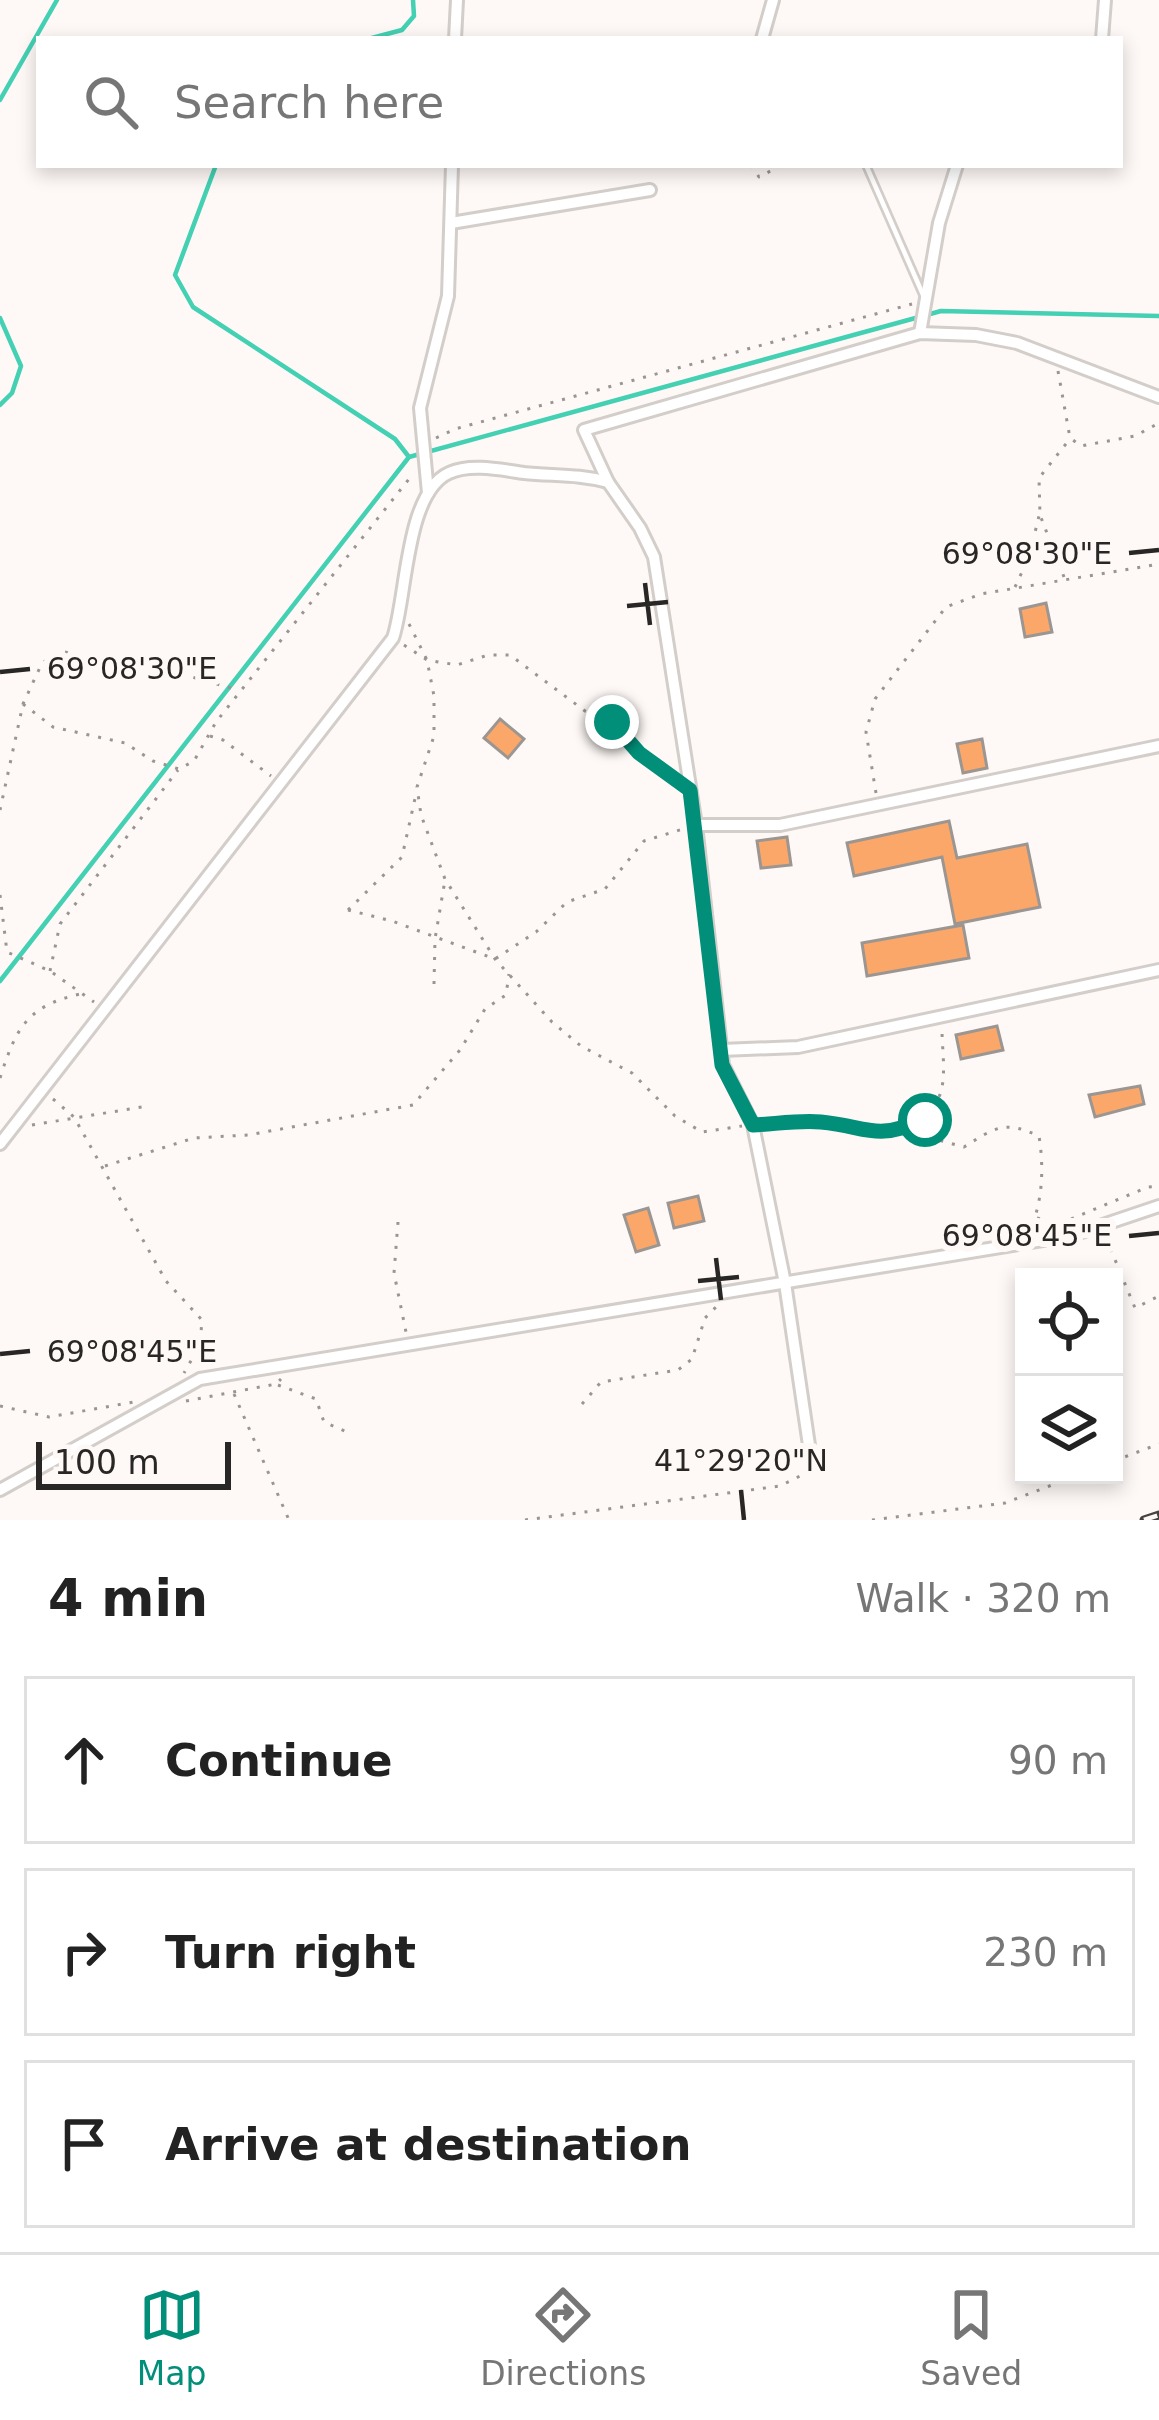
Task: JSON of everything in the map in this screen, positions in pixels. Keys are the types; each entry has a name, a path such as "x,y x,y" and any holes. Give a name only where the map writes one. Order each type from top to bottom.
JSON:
{"street":[{"path":"455,36 457,0"},
{"path":"763,36 773,0"},
{"path":"1102,36 1105,0"},
{"path":"428,494 420,409 448,296 452,168"},
{"path":"920,333 939,223 957,168"},
{"path":"451,223 650,190"},
{"path":"811,1452 785,1283 753,1125 722,1065 696,825 654,557 608,482 584,430 920,333 976,335 1017,343 1159,397"},
{"path":"0,1144 393,638 402,611 409,548 428,494 448,473 482,468 575,473 608,482"},
{"path":"696,825 780,825 1159,746"},
{"path":"721,1050 798,1046 1159,970"},
{"path":"0,1490 200,1379 1023,1242 1100,1226 1159,1206"}],"lane":[{"path":"867,168 925,301"}],"path":[{"path":"753,168 759,177 776,168"},
{"path":"421,445 455,430 925,301"},
{"path":"1055,358 1070,438 1081,446 1135,436 1159,423"},
{"path":"1014,589 1040,515 1039,478 1070,438"},
{"path":"50,971 60,924 179,769 194,761 240,691 406,479 424,466"},
{"path":"1040,515 1065,580"},
{"path":"878,805 866,732 874,699 946,607 1014,589 1159,564"},
{"path":"402,611 427,660 434,696 434,736 402,857 348,910 495,959"},
{"path":"393,638 427,660 457,665 510,655 585,711 612,722 639,753 690,790"},
{"path":"0,810 23,704 42,662 62,651 134,673 185,675 240,691"},
{"path":"23,704 53,727 125,742 152,761 179,769"},
{"path":"208,736 224,740 280,783"},
{"path":"418,787 421,815 446,878 495,959 580,1046 632,1073 674,1116 702,1132 821,1122 865,1133 899,1131 925,1120 942,1093 942,1016"},
{"path":"495,959 536,932 567,902 605,889 644,841 696,825"},
{"path":"434,984 435,939 446,878"},
{"path":"0,895 7,952 50,971 105,1010"},
{"path":"103,1166 194,1138 248,1135 413,1106 460,1050 485,1009 506,994 509,972"},
{"path":"0,1078 14,1034 47,1001 82,994"},
{"path":"0,1406 50,1418 172,1395 200,1345 202,1320 166,1281 74,1117 43,1090"},
{"path":"13,1128 148,1106"},
{"path":"925,1120 938,1140 964,1147 994,1128 1014,1125 1039,1136 1044,1163 1036,1217 1023,1242"},
{"path":"1036,1217 1059,1224 1159,1186"},
{"path":"398,1222 394,1273 409,1345"},
{"path":"1100,1226 1135,1308 1159,1297"},
{"path":"581,1404 601,1382 678,1370 692,1359 705,1318 731,1292"},
{"path":"276,1384 296,1364"},
{"path":"149,1408 276,1384 316,1399 324,1422 346,1432"},
{"path":"234,1392 290,1520"},
{"path":"1123,1458 1159,1444"},
{"path":"524,1520 781,1486 808,1472 811,1452"},
{"path":"872,1520 1005,1503 1055,1484"}],"building":[{"path":"1046,603 1052,632 1025,637 1020,609"},
{"path":"500,719 524,739 508,758 484,738"},
{"path":"982,739 987,768 963,773 957,744"},
{"path":"949,821 957,858 1027,844 1040,907 955,924 942,857 854,876 847,843"},
{"path":"787,837 791,865 761,868 757,841"},
{"path":"963,925 969,958 867,976 862,943"},
{"path":"997,1026 1003,1050 961,1059 956,1035"},
{"path":"1140,1086 1144,1104 1095,1117 1089,1095"},
{"path":"698,1196 704,1221 674,1228 668,1203"},
{"path":"648,1208 659,1245 636,1252 624,1215"}],"waterway":[{"path":"36,36 57,0"},
{"path":"379,36 402,30 414,16 413,0"},
{"path":"0,100 36,37"},
{"path":"215,168 175,275 193,307 395,439 409,457"},
{"path":"0,981 409,457 941,311 1159,316"},
{"path":"0,318 21,366 12,393 0,405"}],"railway":[{"path":"1144,1520 1159,1515"}],"route":[{"path":"612,722 639,753 690,790 722,1065 753,1125 821,1122 865,1133 899,1131 925,1120"}]}
